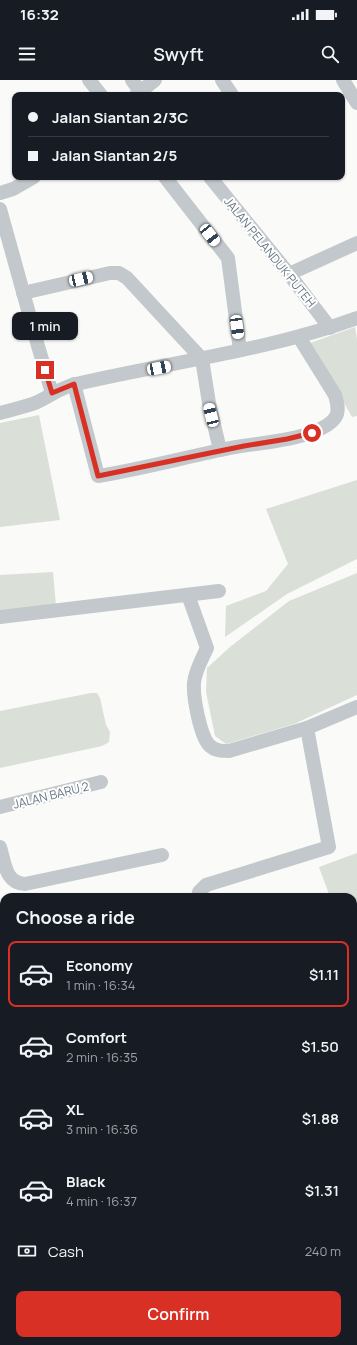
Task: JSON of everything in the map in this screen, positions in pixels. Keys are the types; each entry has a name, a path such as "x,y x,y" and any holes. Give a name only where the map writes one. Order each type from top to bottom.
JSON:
{"street":[{"path":"89,80 99,92"},
{"path":"132,80 139,92"},
{"path":"142,92 155,80"},
{"path":"222,80 230,92"},
{"path":"347,81 357,103"},
{"path":"0,193 13,189 29,180"},
{"path":"167,180 228,258 240,350"},
{"name":"JALAN PELANDUK PUTEH","path":"212,180 289,274 330,328"},
{"path":"0,209 52,393"},
{"path":"289,274 357,243"},
{"path":"23,293 110,273 119,273 127,278 202,359 208,403 220,450"},
{"path":"0,413 34,403 52,393 74,384 202,359 298,337 330,328 357,318"},
{"path":"74,384 98,476 255,443 287,439 312,433 325,426 335,418 338,406 335,395 298,337"},
{"path":"0,617 219,591"},
{"path":"188,595 207,648 194,682 194,700 203,737 210,746 219,751 230,751 307,728 357,708"},
{"path":"199,893 206,885 329,847 307,728"},
{"name":"JALAN BARU 2","path":"0,807 101,782"},
{"path":"0,847 8,873 12,879 18,883 25,884 162,855"}],"shaded area":[{"path":"355,327 357,339 357,416 352,417 310,343"},
{"path":"39,415 60,520 0,527 0,423"},
{"path":"357,480 357,559 287,594 225,637 226,606 266,591 288,564 266,509"},
{"path":"53,572 56,606 0,612 0,575"},
{"path":"357,573 357,695 294,724 226,744 215,736 206,692 207,668 230,647 289,601"},
{"path":"97,693 100,698 106,725 110,732 109,742 102,746 0,768 0,711"},
{"path":"357,853 357,893 329,893 319,867"}],"route":[{"path":"45,370 52,393 74,384 98,476 118,473 220,450 255,443 287,439 312,433"}]}
